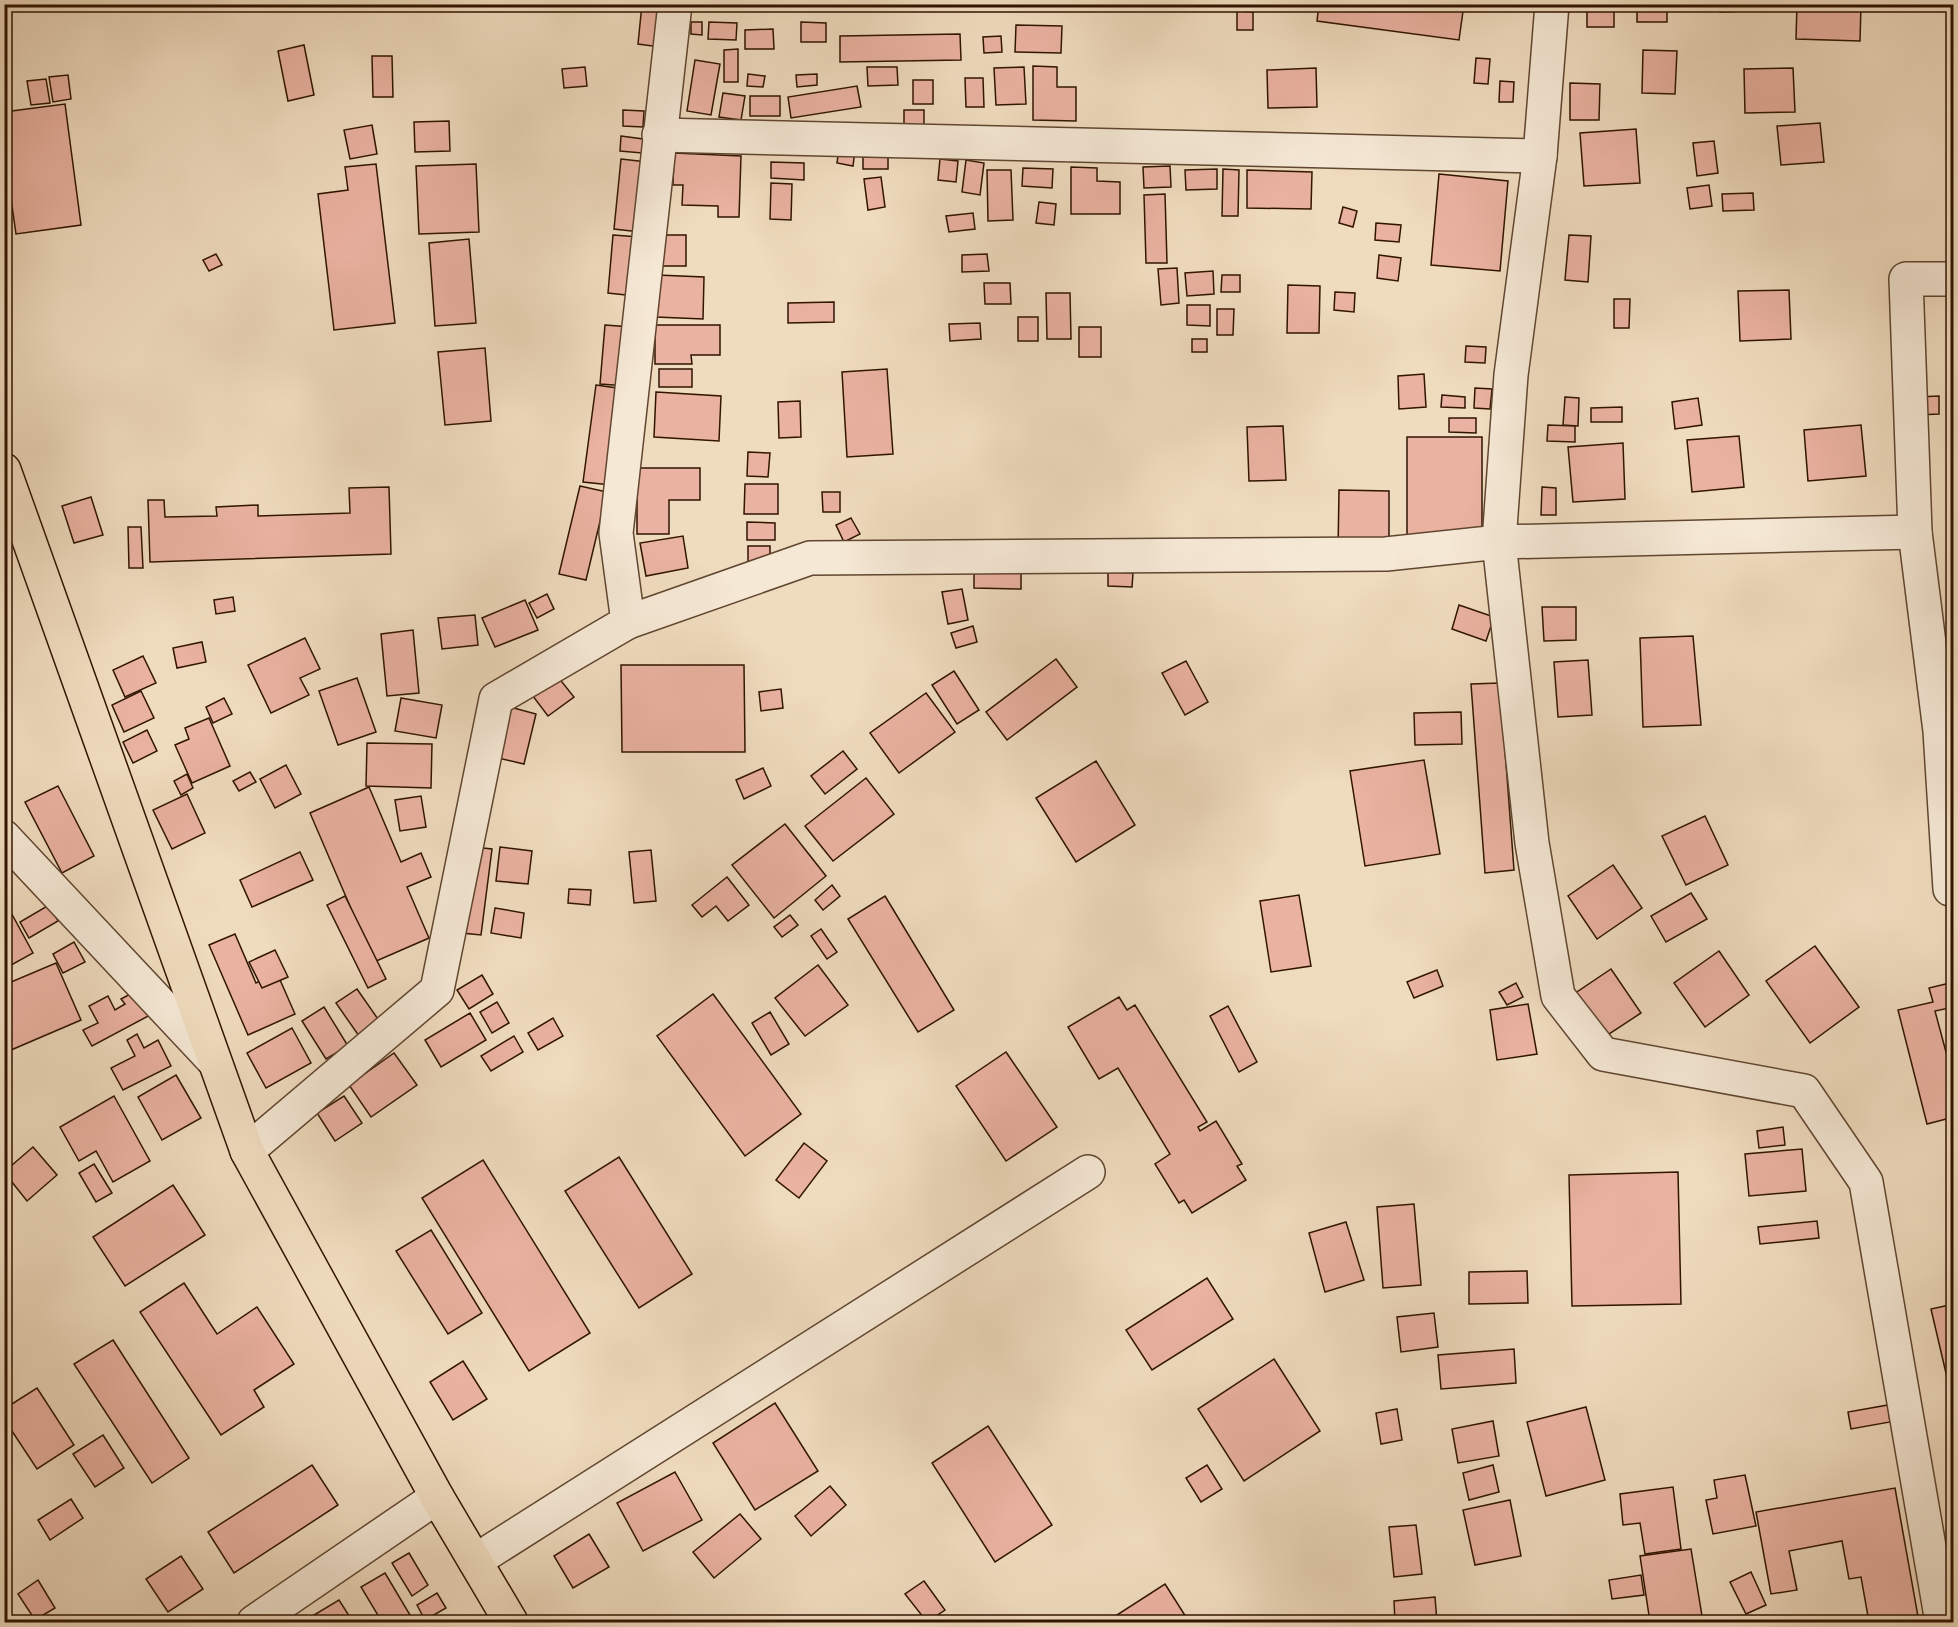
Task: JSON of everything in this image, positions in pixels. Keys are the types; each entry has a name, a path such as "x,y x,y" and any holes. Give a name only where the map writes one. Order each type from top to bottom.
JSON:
{"main road":[{"path":"4,470 247,1151 437,1497 511,1623"}],"street":[{"path":"628,622 616,533 675,4"},
{"path":"1552,4 1540,156 1511,375 1499,542 1532,843 1558,996 1603,1054 1804,1091 1866,1182 1942,1623"},
{"path":"659,135 1540,156"},
{"path":"1953,279 1906,279 1915,532 1940,731 1950,889 1953,888"},
{"path":"247,1151 437,990 496,699 628,622 810,558 1386,554 1499,542 1915,532"},
{"path":"4,837 213,1060"},
{"path":"475,1561 1088,1172"},
{"path":"254,1623 437,1497"}],"building":[{"path":"4,4 40,4 4,8"},
{"path":"642,4 665,4 660,47 638,44"},
{"path":"695,4 738,4 738,8 695,8"},
{"path":"1000,4 1029,4 1029,8 1000,7"},
{"path":"1319,4 1464,4 1459,40 1317,21"},
{"path":"1587,4 1614,4 1614,27 1587,27"},
{"path":"1637,4 1667,4 1667,22 1637,22"},
{"path":"1719,4 1747,4 1747,11 1720,12"},
{"path":"1797,4 1861,5 1860,41 1796,39"},
{"path":"1237,11 1253,12 1253,30 1237,30"},
{"path":"691,22 702,22 702,35 691,34"},
{"path":"709,22 737,23 736,40 708,39"},
{"path":"801,22 826,23 826,42 801,42"},
{"path":"1016,25 1062,26 1061,53 1015,52"},
{"path":"773,29 774,49 745,49 745,30"},
{"path":"960,34 961,60 840,62 840,36"},
{"path":"1001,36 1002,52 984,53 983,37"},
{"path":"304,45 314,95 288,101 278,51"},
{"path":"738,49 738,82 724,82 724,50"},
{"path":"1643,50 1677,51 1675,94 1642,93"},
{"path":"372,56 392,56 393,97 373,97"},
{"path":"1476,58 1490,59 1488,84 1474,83"},
{"path":"695,60 720,64 711,115 687,111"},
{"path":"1033,66 1057,67 1057,87 1076,87 1076,121 1033,120"},
{"path":"585,67 587,86 564,88 562,69"},
{"path":"867,67 897,67 898,85 868,86"},
{"path":"1024,67 1026,104 996,105 994,68"},
{"path":"1316,68 1317,107 1268,108 1267,70"},
{"path":"1793,68 1795,112 1745,113 1744,69"},
{"path":"748,74 765,76 763,87 747,86"},
{"path":"817,74 817,85 797,87 796,75"},
{"path":"68,75 71,99 53,102 49,77"},
{"path":"965,78 983,78 984,107 966,107"},
{"path":"46,79 50,103 31,105 27,81"},
{"path":"913,80 933,80 933,104 913,104"},
{"path":"1500,81 1514,82 1513,102 1499,102"},
{"path":"1570,83 1600,84 1599,120 1570,120"},
{"path":"857,86 861,107 791,118 788,97"},
{"path":"723,93 745,96 741,120 719,117"},
{"path":"750,96 780,96 780,116 750,116"},
{"path":"65,104 81,225 16,234 4,149 4,112"},
{"path":"623,110 644,111 643,127 623,126"},
{"path":"904,110 924,110 924,132 904,133"},
{"path":"449,121 450,151 415,152 414,122"},
{"path":"1820,123 1824,162 1781,165 1777,126"},
{"path":"372,125 377,154 350,159 344,130"},
{"path":"1636,129 1640,183 1584,186 1580,133"},
{"path":"621,136 643,139 642,153 620,151"},
{"path":"1714,141 1718,173 1697,176 1693,143"},
{"path":"839,148 855,150 853,166 837,163"},
{"path":"674,153 741,156 739,217 718,217 718,206 682,205 683,185 673,185"},
{"path":"863,157 888,157 888,169 863,169"},
{"path":"621,159 647,162 640,232 614,229"},
{"path":"940,159 958,161 956,182 938,180"},
{"path":"966,160 984,163 980,195 962,192"},
{"path":"771,162 804,163 804,180 771,178"},
{"path":"376,164 395,323 334,330 318,194 348,190 345,167"},
{"path":"476,164 479,232 419,234 416,166"},
{"path":"1170,166 1171,187 1144,188 1143,167"},
{"path":"1071,167 1097,168 1097,181 1120,182 1120,214 1071,214"},
{"path":"1023,168 1053,169 1052,188 1022,186"},
{"path":"1217,169 1217,189 1186,190 1185,170"},
{"path":"1223,169 1239,170 1238,216 1222,216"},
{"path":"987,170 1011,170 1013,220 988,221"},
{"path":"1247,170 1312,172 1311,209 1247,208"},
{"path":"1439,174 1508,181 1500,271 1431,265"},
{"path":"881,177 885,207 868,210 864,179"},
{"path":"771,183 792,184 791,220 770,219"},
{"path":"1709,185 1712,206 1690,209 1687,188"},
{"path":"1753,193 1754,210 1723,211 1722,194"},
{"path":"1165,194 1167,263 1146,263 1144,195"},
{"path":"1039,202 1056,204 1054,225 1036,223"},
{"path":"1343,207 1357,211 1353,227 1339,223"},
{"path":"973,213 975,229 949,232 946,216"},
{"path":"1376,223 1401,225 1399,242 1375,240"},
{"path":"613,235 639,237 635,296 608,293"},
{"path":"661,235 686,235 686,266 661,266"},
{"path":"1569,235 1591,236 1588,282 1565,280"},
{"path":"469,239 476,323 435,326 429,243"},
{"path":"216,254 222,265 209,271 203,260"},
{"path":"987,254 989,271 962,272 962,255"},
{"path":"1379,255 1401,258 1398,281 1377,278"},
{"path":"1177,268 1179,303 1161,305 1158,269"},
{"path":"1213,271 1214,294 1187,296 1185,273"},
{"path":"657,275 704,277 703,319 656,317"},
{"path":"1222,275 1240,275 1240,292 1221,292"},
{"path":"984,283 1010,283 1011,304 985,304"},
{"path":"1288,285 1320,286 1319,333 1287,333"},
{"path":"1789,290 1791,339 1740,341 1738,291"},
{"path":"1335,292 1355,293 1354,312 1334,310"},
{"path":"1046,293 1070,293 1071,339 1047,339"},
{"path":"1614,299 1630,299 1629,328 1614,328"},
{"path":"834,302 834,322 788,323 788,303"},
{"path":"1187,305 1210,305 1210,326 1187,325"},
{"path":"1217,309 1234,309 1233,335 1217,335"},
{"path":"1018,317 1038,317 1038,341 1018,341"},
{"path":"980,323 981,339 950,341 949,324"},
{"path":"605,325 631,327 627,386 600,384"},
{"path":"655,325 720,325 720,355 691,355 692,364 655,364"},
{"path":"1079,327 1101,327 1101,357 1079,357"},
{"path":"1192,339 1207,339 1207,352 1192,352"},
{"path":"1466,346 1486,347 1485,363 1465,362"},
{"path":"485,348 491,421 445,425 438,352"},
{"path":"659,369 692,369 692,387 659,387"},
{"path":"887,369 893,454 847,457 842,372"},
{"path":"1424,374 1426,407 1399,409 1398,376"},
{"path":"596,385 624,389 611,485 583,482"},
{"path":"1475,388 1492,389 1490,409 1474,408"},
{"path":"656,392 721,396 719,441 654,437"},
{"path":"1442,395 1465,397 1465,408 1441,407"},
{"path":"1939,396 1939,414 1917,415 1917,397"},
{"path":"1565,397 1579,398 1578,426 1563,425"},
{"path":"1698,398 1702,425 1675,429 1672,402"},
{"path":"800,401 801,437 779,438 778,402"},
{"path":"1622,407 1622,422 1591,422 1591,408"},
{"path":"1449,418 1476,418 1476,433 1449,432"},
{"path":"1548,425 1575,426 1575,442 1547,441"},
{"path":"1861,425 1866,476 1808,481 1804,430"},
{"path":"1283,426 1286,480 1249,481 1247,427"},
{"path":"1739,436 1744,487 1692,492 1687,440"},
{"path":"1407,437 1482,437 1482,554 1407,553"},
{"path":"1623,443 1625,499 1573,502 1568,447"},
{"path":"748,452 770,453 768,477 747,476"},
{"path":"637,468 700,468 700,500 669,500 669,534 637,534"},
{"path":"745,484 778,484 778,514 744,514"},
{"path":"580,486 607,492 586,580 559,574"},
{"path":"389,487 391,554 150,562 148,500 164,500 165,517 217,516 216,507 258,505 258,516 350,513 349,488"},
{"path":"1542,487 1556,488 1556,515 1541,515"},
{"path":"1339,490 1389,491 1389,551 1338,551"},
{"path":"822,492 840,492 840,512 823,512"},
{"path":"91,497 103,535 74,543 62,506"},
{"path":"851,518 860,534 844,542 836,525"},
{"path":"747,522 775,523 775,540 747,540"},
{"path":"128,527 141,527 143,568 129,568"},
{"path":"683,536 688,568 646,576 640,543"},
{"path":"748,546 770,546 770,568 748,569"},
{"path":"1108,572 1133,573 1132,587 1108,586"},
{"path":"974,573 1021,573 1021,589 974,588"},
{"path":"962,589 968,620 948,624 942,592"},
{"path":"547,594 554,609 537,618 529,603"},
{"path":"233,597 235,611 216,614 214,600"},
{"path":"525,600 538,630 495,647 482,618"},
{"path":"1459,605 1494,617 1486,641 1452,629"},
{"path":"1542,607 1576,607 1576,640 1544,641"},
{"path":"475,615 478,645 442,649 438,618"},
{"path":"973,626 977,642 956,648 951,633"},
{"path":"413,630 419,693 387,696 381,634"},
{"path":"1693,636 1701,725 1643,727 1640,638"},
{"path":"305,638 320,669 300,678 309,695 271,713 248,665"},
{"path":"202,642 206,662 177,668 173,648"},
{"path":"143,656 156,683 125,697 113,670"},
{"path":"1056,659 1077,687 1007,740 986,712"},
{"path":"1588,660 1592,715 1558,717 1554,662"},
{"path":"1186,661 1208,702 1185,715 1162,673"},
{"path":"621,665 744,665 745,752 622,752"},
{"path":"954,671 979,710 957,724 932,685"},
{"path":"554,672 574,697 548,716 529,691"},
{"path":"357,678 376,732 338,745 319,691"},
{"path":"1500,683 1514,870 1485,873 1471,684"},
{"path":"781,689 783,708 761,711 759,692"},
{"path":"141,691 154,718 124,732 112,705"},
{"path":"926,693 955,732 899,773 870,733"},
{"path":"224,698 232,714 213,723 206,707"},
{"path":"401,698 442,705 436,738 395,731"},
{"path":"510,707 536,714 524,764 498,758"},
{"path":"1461,712 1462,744 1415,745 1414,713"},
{"path":"209,718 230,766 192,783 175,745 189,739 185,728"},
{"path":"147,730 157,751 133,763 123,742"},
{"path":"367,743 432,744 431,788 366,786"},
{"path":"843,751 857,769 825,794 811,776"},
{"path":"1424,760 1440,854 1365,866 1350,771"},
{"path":"1096,761 1135,825 1076,862 1036,798"},
{"path":"286,765 301,794 275,808 260,779"},
{"path":"763,768 771,786 744,799 736,780"},
{"path":"250,772 256,782 239,791 233,781"},
{"path":"187,774 193,788 181,795 174,781"},
{"path":"866,778 894,814 833,861 805,826"},
{"path":"58,786 94,856 62,873 25,802"},
{"path":"369,787 401,862 421,853 431,877 407,887 429,938 374,962 310,813"},
{"path":"187,794 205,833 172,849 153,810"},
{"path":"421,796 426,827 400,831 395,800"},
{"path":"1705,816 1728,865 1686,885 1662,836"},
{"path":"785,824 826,876 774,918 732,865"},
{"path":"473,847 492,849 481,935 462,933"},
{"path":"500,847 532,851 528,884 496,881"},
{"path":"651,850 656,901 634,903 629,852"},
{"path":"300,852 313,880 252,907 240,880"},
{"path":"1613,865 1642,908 1597,939 1568,896"},
{"path":"727,877 749,905 728,921 716,906 702,917 692,905"},
{"path":"832,885 840,896 823,910 815,900"},
{"path":"569,889 591,890 590,905 568,903"},
{"path":"1691,893 1707,919 1666,942 1651,916"},
{"path":"1299,895 1311,966 1271,972 1260,901"},
{"path":"345,896 386,979 368,988 327,905"},
{"path":"885,896 954,1010 918,1032 848,919"},
{"path":"49,905 58,921 29,938 20,922"},
{"path":"8,907 33,953 4,969 4,909"},
{"path":"495,908 524,913 521,938 491,933"},
{"path":"790,915 798,925 782,937 774,927"},
{"path":"821,929 837,952 827,959 811,936"},
{"path":"235,934 256,983 277,973 295,1014 248,1035 209,945"},
{"path":"74,942 85,962 63,973 53,954"},
{"path":"1815,946 1859,1007 1810,1043 1766,981"},
{"path":"275,950 288,977 262,988 249,962"},
{"path":"1719,951 1749,995 1705,1027 1674,983"},
{"path":"56,963 81,1020 4,1053 4,985"},
{"path":"818,965 848,1005 805,1036 775,998"},
{"path":"1611,969 1641,1013 1600,1040 1571,996"},
{"path":"1437,970 1443,986 1414,998 1407,982"},
{"path":"482,975 493,994 469,1009 457,990"},
{"path":"1954,982 1954,1007 1935,1011 1946,1052 1954,1050 1954,1117 1927,1124 1898,1010 1933,1002 1929,988"},
{"path":"1516,983 1523,997 1507,1005 1499,992"},
{"path":"357,989 380,1022 359,1036 336,1003"},
{"path":"134,992 152,1014 92,1046 83,1030 98,1023 89,1006 108,996 115,1010 125,1004 121,999"},
{"path":"713,994 801,1114 745,1156 657,1036"},
{"path":"1119,997 1127,1010 1135,1005 1207,1122 1198,1127 1200,1131 1216,1121 1242,1164 1237,1166 1246,1180 1192,1213 1184,1200 1179,1203 1155,1164 1170,1154 1118,1068 1099,1079 1068,1027"},
{"path":"497,1002 509,1023 492,1033 480,1012"},
{"path":"1528,1004 1537,1054 1497,1060 1490,1010"},
{"path":"1228,1006 1257,1062 1239,1072 1210,1016"},
{"path":"324,1007 348,1046 326,1059 302,1021"},
{"path":"770,1012 789,1044 771,1055 752,1023"},
{"path":"470,1013 486,1040 441,1067 425,1040"},
{"path":"553,1018 563,1036 538,1050 528,1033"},
{"path":"292,1028 311,1063 266,1088 247,1053"},
{"path":"137,1034 144,1048 158,1040 171,1066 123,1090 111,1068 135,1056 127,1040"},
{"path":"514,1036 523,1052 491,1071 481,1056"},
{"path":"1006,1052 1057,1127 1006,1161 956,1086"},
{"path":"394,1053 417,1085 371,1117 349,1085"},
{"path":"176,1075 201,1118 162,1140 138,1097"},
{"path":"114,1096 150,1161 113,1182 96,1151 79,1161 60,1127"},
{"path":"344,1096 362,1123 335,1141 317,1113"},
{"path":"1783,1127 1785,1145 1759,1148 1757,1131"},
{"path":"804,1143 827,1161 799,1198 776,1180"},
{"path":"33,1147 57,1175 27,1201 4,1172"},
{"path":"1802,1149 1806,1191 1749,1196 1745,1154"},
{"path":"619,1157 692,1274 639,1308 565,1191"},
{"path":"483,1160 590,1333 529,1371 422,1198"},
{"path":"94,1164 112,1193 96,1202 79,1173"},
{"path":"1678,1172 1681,1304 1572,1306 1569,1175"},
{"path":"173,1185 205,1235 125,1286 93,1237"},
{"path":"1414,1204 1421,1285 1383,1288 1377,1207"},
{"path":"1817,1221 1819,1238 1760,1244 1758,1227"},
{"path":"1346,1222 1364,1280 1325,1292 1309,1233"},
{"path":"431,1230 482,1313 448,1334 396,1251"},
{"path":"1527,1271 1528,1303 1469,1304 1469,1272"},
{"path":"1207,1278 1233,1319 1152,1370 1126,1330"},
{"path":"184,1283 217,1334 257,1307 294,1364 254,1390 264,1407 221,1435 140,1312"},
{"path":"1954,1304 1954,1385 1949,1386 1931,1309"},
{"path":"1434,1313 1438,1347 1401,1352 1397,1317"},
{"path":"113,1340 189,1458 152,1483 74,1364"},
{"path":"1514,1349 1516,1383 1441,1389 1438,1355"},
{"path":"1274,1359 1320,1431 1244,1481 1198,1409"},
{"path":"463,1361 487,1399 453,1420 430,1382"},
{"path":"37,1388 74,1445 37,1469 4,1419 4,1409"},
{"path":"775,1403 818,1471 755,1510 713,1443"},
{"path":"1888,1405 1890,1422 1851,1429 1848,1412"},
{"path":"1586,1407 1605,1480 1546,1496 1527,1422"},
{"path":"1397,1409 1402,1440 1381,1444 1376,1413"},
{"path":"1493,1421 1499,1456 1458,1463 1452,1429"},
{"path":"988,1426 1052,1525 995,1562 932,1463"},
{"path":"103,1435 124,1468 95,1487 73,1454"},
{"path":"312,1465 338,1505 234,1573 208,1532"},
{"path":"1207,1465 1222,1489 1201,1502 1186,1478"},
{"path":"1493,1465 1499,1492 1469,1500 1463,1473"},
{"path":"675,1472 702,1520 643,1551 617,1503"},
{"path":"1745,1475 1756,1526 1713,1534 1706,1500 1717,1498 1714,1480"},
{"path":"830,1486 846,1505 811,1536 795,1516"},
{"path":"1673,1487 1681,1549 1645,1554 1640,1523 1623,1525 1620,1494"},
{"path":"1895,1488 1919,1622 1869,1622 1861,1577 1849,1579 1842,1541 1789,1551 1797,1590 1771,1594 1756,1512"},
{"path":"71,1499 83,1518 50,1540 38,1520"},
{"path":"1510,1500 1521,1556 1475,1565 1463,1510"},
{"path":"740,1514 761,1539 714,1578 693,1552"},
{"path":"1416,1525 1422,1574 1394,1577 1389,1527"},
{"path":"589,1534 609,1567 573,1588 554,1556"},
{"path":"1691,1549 1703,1622 1650,1622 1640,1556"},
{"path":"409,1553 428,1585 412,1596 392,1563"},
{"path":"181,1556 203,1589 168,1612 146,1579"},
{"path":"1751,1572 1766,1605 1746,1614 1730,1582"},
{"path":"385,1573 410,1615 397,1622 382,1622 361,1587"},
{"path":"1641,1575 1644,1595 1612,1599 1609,1580"},
{"path":"38,1580 55,1608 35,1620 18,1594"},
{"path":"924,1581 945,1610 927,1622 905,1594"},
{"path":"1165,1584 1186,1617 1176,1622 1106,1622"},
{"path":"437,1593 446,1608 425,1620 417,1605"},
{"path":"1435,1597 1437,1622 1395,1622 1394,1601"},
{"path":"339,1600 353,1622 312,1622 309,1618"},
{"path":"1726,1618 1727,1622 1704,1622"}]}
